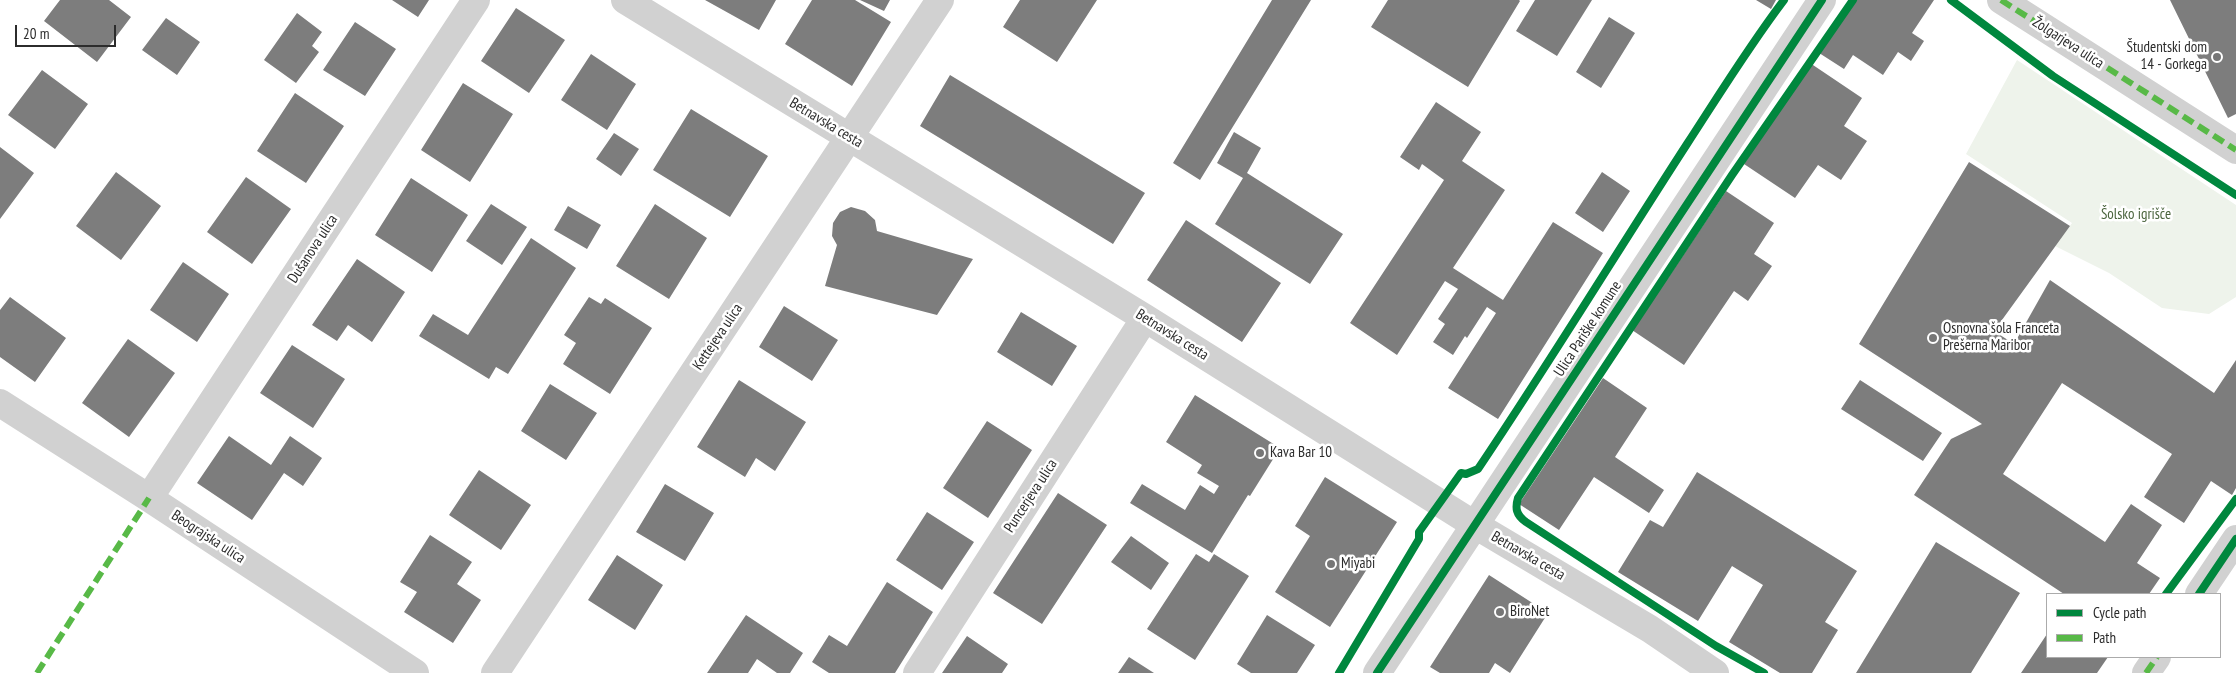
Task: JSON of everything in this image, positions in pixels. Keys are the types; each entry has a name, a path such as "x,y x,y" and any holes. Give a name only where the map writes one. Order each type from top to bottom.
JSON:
{"street":[{"name":"Dušanova ulica","path":"149,498 476,0"},
{"name":"Betnavska cesta","path":"626,0 1145,318 1475,525 1650,629 1715,673"},
{"name":"Kettejeva ulica","path":"495,673 851,138 940,0"},
{"name":"Ulica Pariške komune","path":"1377,673 1822,0"},
{"name":"Žolgarjeva ulica","path":"2001,0 2236,150"},
{"name":"Puncerjeva ulica","path":"917,673 1145,318"},
{"name":"Beograjska ulica","path":"0,402 415,673"},
{"path":"2200,593 2236,539"},
{"path":"2146,673 2156,658"}],"green space":[{"name":"Šolsko igrišče","path":"2017,60 2236,205 2236,297 2209,314 2162,308 2109,273 2055,246 2072,223 1966,154"}],"building":[{"path":"60,0 109,0 131,17 97,62 44,21"},
{"path":"392,0 429,0 418,17"},
{"path":"705,0 776,0 759,30"},
{"path":"812,0 855,0 891,22 852,86 785,44"},
{"path":"860,0 890,0 884,11"},
{"path":"1020,0 1097,0 1057,62 1003,27"},
{"path":"1272,0 1311,0 1200,180 1173,163"},
{"path":"1388,0 1520,1 1468,87 1371,27"},
{"path":"1535,0 1592,0 1557,56 1516,31"},
{"path":"1756,0 1776,0 1771,9"},
{"path":"1849,0 1934,0 1912,33 1924,41 1911,61 1898,52 1883,75 1853,55 1844,69 1816,51"},
{"name":"Študentski dom 14 - Gorkega","path":"2170,0 2236,0 2236,114 2228,118"},
{"path":"516,8 565,40 529,93 481,61"},
{"path":"297,13 322,32 312,46 319,52 296,83 264,60"},
{"path":"1609,17 1635,33 1601,88 1576,72"},
{"path":"166,18 200,42 177,75 142,50"},
{"path":"355,22 396,49 365,96 323,70"},
{"path":"591,54 636,84 607,130 561,100"},
{"path":"1810,63 1862,98 1844,126 1867,141 1841,180 1818,165 1795,198 1744,164"},
{"path":"42,70 88,104 55,149 8,115"},
{"path":"950,75 1145,193 1113,244 920,126"},
{"path":"463,83 513,114 470,182 421,150"},
{"path":"295,93 344,126 306,183 257,151"},
{"path":"1436,102 1481,132 1462,161 1505,190 1453,268 1503,300 1553,222 1603,253 1498,419 1448,388 1496,313 1487,307 1467,338 1465,336 1453,355 1433,342 1445,324 1438,319 1458,289 1445,281 1397,355 1350,323 1444,180 1422,164 1419,170 1400,157"},
{"path":"691,109 768,156 730,217 653,170"},
{"path":"1234,132 1261,148 1247,173 1343,234 1310,284 1215,224 1243,178 1217,163"},
{"path":"614,133 639,149 621,176 596,159"},
{"path":"0,147 34,173 0,219"},
{"name":"Osnovna šola Franceta Prešerna Maribor","path":"1969,162 2070,226 1994,331 2014,344 2050,280 2214,393 2236,360 2236,488 2232,495 2211,481 2184,523 2144,497 2172,454 2062,383 2003,474 2105,542 2131,504 2162,525 2137,563 2160,578 2150,593 2062,593 1914,495 1951,439 1982,424 1859,344"},
{"path":"116,172 161,206 121,260 76,226"},
{"path":"1602,172 1630,191 1603,232 1575,213"},
{"path":"246,177 291,209 252,264 207,232"},
{"path":"411,178 468,215 432,272 375,235"},
{"path":"1726,191 1774,223 1754,254 1772,266 1748,301 1734,291 1684,365 1632,330 1646,310 1643,308 1665,276 1668,278"},
{"path":"491,204 527,227 502,265 466,241"},
{"path":"655,204 707,238 669,299 616,266"},
{"path":"568,206 601,225 587,249 554,230"},
{"path":"851,207 865,211 875,220 877,231 973,259 937,315 825,286 837,245 832,236 833,223 840,212"},
{"path":"1186,220 1281,283 1242,342 1147,280"},
{"path":"531,238 576,268 508,374 496,367 489,379 419,336 433,314 468,335"},
{"path":"357,259 405,292 372,342 348,325 337,341 312,325"},
{"path":"183,262 229,294 197,342 150,310"},
{"path":"10,297 66,338 35,382 0,357 0,310"},
{"path":"589,297 601,304 605,298 652,328 610,394 563,364 576,343 564,335"},
{"path":"784,306 838,340 812,381 759,347"},
{"path":"1021,312 1077,346 1052,386 997,352"},
{"path":"128,339 175,373 129,437 82,403"},
{"path":"292,345 345,379 313,428 260,393"},
{"path":"1603,378 1647,408 1615,457 1664,490 1649,513 1594,477 1559,530 1519,504"},
{"path":"739,380 806,422 775,471 756,458 745,477 697,447"},
{"path":"1860,380 1942,433 1923,461 1841,409"},
{"path":"550,384 597,413 566,460 521,431"},
{"path":"1195,395 1280,448 1212,553 1130,503 1142,484 1185,510 1200,485 1214,494 1219,486 1197,473 1202,465 1166,442"},
{"path":"987,421 1032,450 988,518 943,488"},
{"path":"229,436 271,465 290,436 322,458 303,486 284,473 252,520 197,483"},
{"path":"479,470 531,505 501,550 449,515"},
{"path":"1697,472 1857,571 1825,622 1838,630 1812,673 1780,673 1729,642 1763,585 1732,566 1698,621 1618,572 1650,520 1663,527"},
{"name":"Miyabi","path":"1325,477 1397,522 1330,627 1275,592 1310,536 1295,526"},
{"path":"665,484 714,513 685,561 636,532"},
{"path":"1058,493 1107,525 1042,624 993,593"},
{"path":"927,512 974,542 942,590 896,560"},
{"path":"430,535 472,562 457,584 481,600 453,643 404,612 417,592 400,582"},
{"path":"1131,536 1169,563 1151,590 1111,562"},
{"path":"1936,542 2020,593 1971,673 1856,673"},
{"path":"1196,554 1209,562 1214,554 1249,576 1195,660 1147,629"},
{"path":"617,555 663,585 635,630 588,600"},
{"path":"1489,575 1548,613 1510,673 1495,663 1489,673 1440,673 1430,667"},
{"path":"887,582 933,612 895,673 829,673 812,662 829,635 847,646"},
{"path":"746,615 803,653 790,673 777,673 757,659 748,673 707,673"},
{"path":"1267,615 1315,645 1297,673 1251,673 1237,664"},
{"path":"967,636 1008,664 1002,673 942,673"},
{"path":"2046,636 2046,658 2107,658 2097,673 2021,673"},
{"path":"1129,657 1154,673 1118,673"}],"marked path":[{"path":"2001,0 2236,150"},
{"path":"37,673 149,498"},
{"path":"2146,673 2156,658"}],"cycle path":[{"path":"1339,673 1419,539 1419,532 1461,473 1466,474 1478,469 1723,89 1784,0"},
{"path":"1377,673 1822,0"},
{"path":"1764,673 1716,646 1526,522 1518,514 1517,505 1518,498 1732,175 1853,0"},
{"path":"1951,0 2053,76 2236,195"},
{"path":"2167,593 2236,499"},
{"path":"2200,593 2236,539"}],"place":[{"name":"Študentski dom 14 - Gorkega","path":"2217,57"},
{"name":"Osnovna šola Franceta Prešerna Maribor","path":"1933,338"},
{"name":"Kava Bar 10","path":"1260,453"},
{"name":"Miyabi","path":"1331,564"},
{"name":"BiroNet","path":"1500,612"}]}
